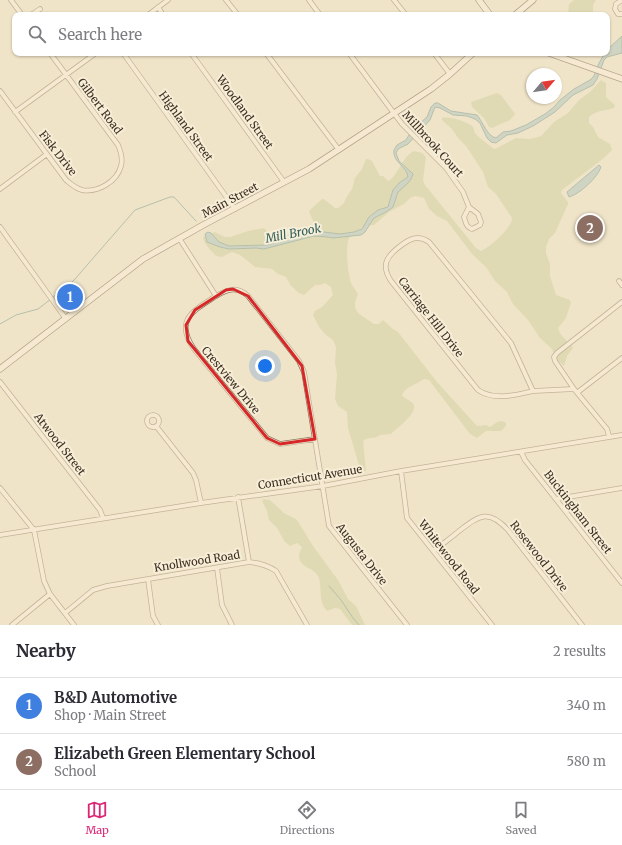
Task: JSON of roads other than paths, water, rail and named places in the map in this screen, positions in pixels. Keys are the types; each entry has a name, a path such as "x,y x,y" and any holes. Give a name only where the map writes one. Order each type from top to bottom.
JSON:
{"main road":[{"path":"479,0 488,12"},
{"path":"519,12 533,0"},
{"name":"Main Street","path":"0,369 143,260 179,238 309,169 431,89 470,56"},
{"path":"557,56 622,79"}],"street":[{"path":"11,0 20,12"},
{"path":"152,12 168,0"},
{"path":"226,0 236,12"},
{"path":"309,0 318,12"},
{"path":"394,0 404,12"},
{"path":"622,0 616,4 615,9 618,14 622,14"},
{"path":"158,8 161,12"},
{"path":"36,12 40,9"},
{"name":"Gilbert Road","path":"52,56 118,145 122,160 118,174"},
{"path":"15,112 92,56"},
{"name":"Highland Street","path":"125,56 235,209"},
{"name":"Woodland Street","path":"193,56 284,182"},
{"path":"268,56 339,150"},
{"name":"Millbrook Court","path":"351,56 394,113 446,168 463,192 469,207 478,214 481,222 480,225 472,229 466,224 464,217 469,207"},
{"path":"436,56 450,74"},
{"name":"Fisk Drive","path":"0,90 66,180 73,186 81,190 94,190 102,187 118,174"},
{"path":"0,188 47,154"},
{"path":"0,227 66,319"},
{"path":"179,238 216,296"},
{"name":"Carriage Hill Drive","path":"533,391 511,343 430,242 425,239 413,238 408,240 389,255 386,269 387,275 391,282 478,390 488,395 496,396 533,391 576,390"},
{"path":"619,281 622,285"},
{"name":"Crestview Drive","path":"233,289 244,292 299,360 304,372 315,439 280,444 267,438 194,349 185,333 186,325 195,310 226,290 233,289"},
{"path":"609,436 607,429 576,390 554,358 557,353 622,302"},
{"path":"576,390 622,358"},
{"name":"Atwood Street","path":"0,382 100,510 103,518"},
{"path":"156,426 193,474 196,480 201,502"},
{"name":"Connecticut Avenue","path":"0,535 201,502 323,486 401,471 622,435"},
{"name":"Augusta Drive","path":"315,439 329,526 407,625"},
{"name":"Buckingham Street","path":"521,452 525,460 622,583"},
{"name":"Whitewood Road","path":"401,471 407,518 492,625"},
{"path":"0,488 34,530 44,581 50,594 74,625"},
{"path":"556,499 622,488"},
{"path":"238,497 249,562"},
{"name":"Rosewood Drive","path":"434,551 476,519 485,516 496,519 500,521 508,530 582,625"},
{"name":"Knollwood Road","path":"65,612 94,590 107,586 249,562 260,563 276,571 307,625"},
{"path":"217,568 222,605 232,625"},
{"path":"148,579 153,616 158,625"},
{"path":"12,625 50,594"}],"water":[{"path":"622,36 622,53 607,57 604,60 597,79 593,85 573,95 555,112 533,126 518,133 507,135 496,143 491,142 487,138 480,123 475,119 467,116 453,115 435,107 430,120 408,144 398,149 396,153 399,161 413,174 411,179 398,192 393,207 374,218 365,232 361,235 333,238 314,236 264,249 229,249 207,242 205,234 208,232 211,233 219,242 229,246 267,245 316,231 340,234 362,229 369,217 378,210 388,207 393,190 399,183 408,177 405,170 395,158 394,150 397,145 406,140 412,130 427,117 431,107 435,103 438,103 451,111 477,115 490,135 496,138 503,132 511,131 526,125 545,114 557,104 562,104 562,98 594,76 603,56 610,56 610,47"},
{"path":"599,165 601,167 592,180 583,189 569,197 567,192"}],"waterway":[{"name":"Mill Brook","path":"53,297 75,279 135,210 170,197 174,197 196,221"},
{"name":"Mill Brook","path":"0,324 16,315 38,309 51,299"},
{"path":"329,586 359,625"}],"place":[{"name":"Elizabeth Green Elementary School","path":"590,228"},
{"name":"B&D Automotive","path":"70,297"}]}
